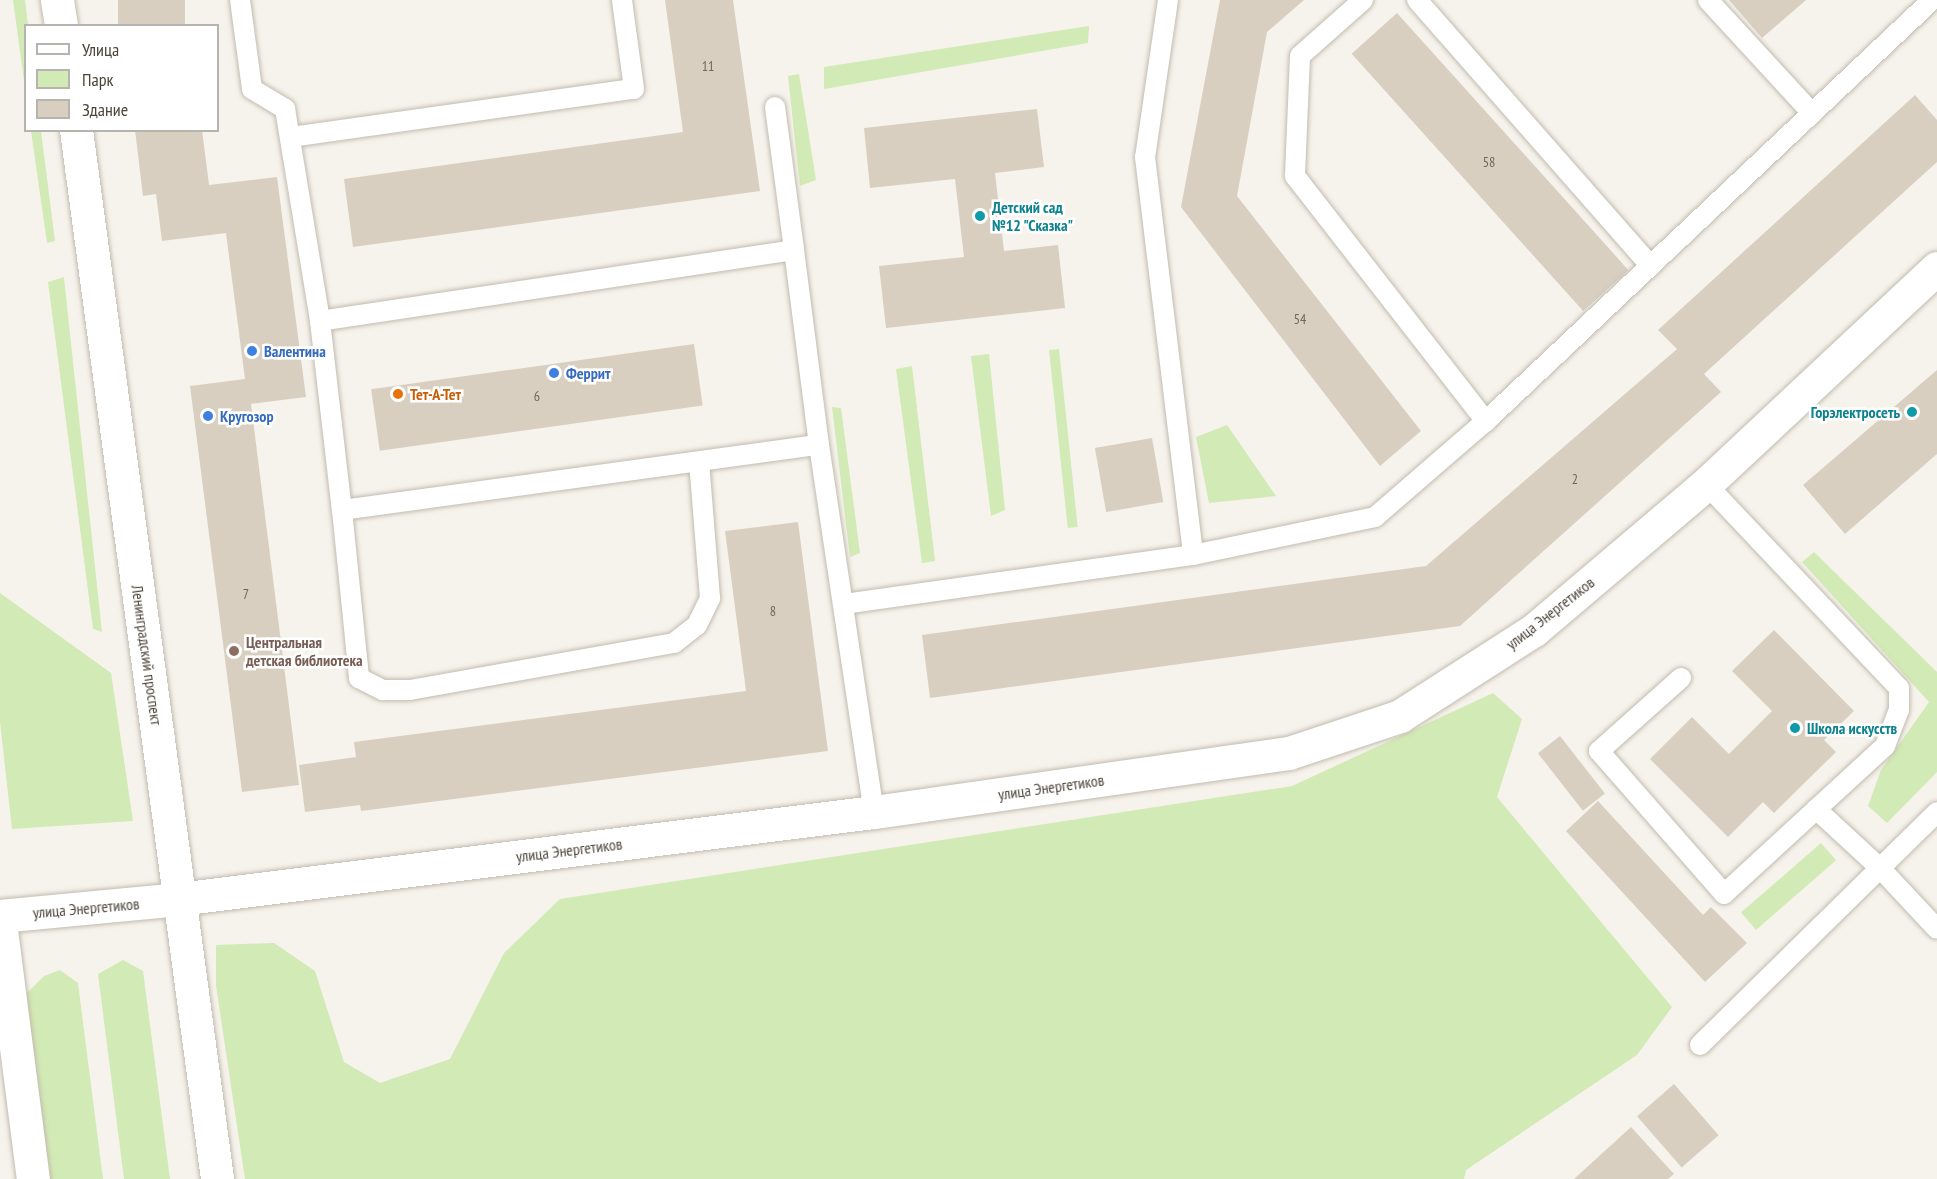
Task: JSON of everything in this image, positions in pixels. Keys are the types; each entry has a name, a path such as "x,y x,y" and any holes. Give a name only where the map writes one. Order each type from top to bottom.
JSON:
{"street":[{"path":"57,0 61,24"},
{"name":"Ленинградский проспект","path":"76,132 217,1179"},
{"name":"улица Энергетиков","path":"0,916 179,899 874,812 1290,753 1400,716 1534,630 1706,484 1937,268"},
{"path":"0,922 33,1179"}],"lane":[{"path":"240,0 252,89 285,109 291,137 320,321 359,678 382,690 410,690 674,643 697,625 710,598 699,462"},
{"path":"291,137 634,89 622,0"},
{"path":"1168,0 1145,157 1193,555"},
{"path":"1363,0 1300,56 1295,176 1486,421"},
{"path":"1417,0 1651,266"},
{"path":"1708,0 1812,113"},
{"path":"844,604 1193,555 1375,517 1486,421 1932,0"},
{"path":"775,107 819,445 874,812"},
{"path":"320,321 794,250"},
{"path":"342,510 819,445"},
{"path":"1681,678 1599,751 1724,894 1885,746 1899,710 1899,688 1706,484"},
{"path":"1816,809 1880,868 1937,929"},
{"path":"1700,1045 1937,812"}],"green space":[{"path":"13,0 25,0 28,24 24,24 24,81"},
{"path":"1089,26 1088,43 824,89 824,67"},
{"path":"799,74 816,180 800,186 788,76"},
{"path":"31,132 41,132 55,241 47,243"},
{"path":"64,277 102,632 93,629 48,282"},
{"path":"1059,349 1078,527 1068,528 1049,350"},
{"path":"989,354 1005,510 991,516 971,356"},
{"path":"912,366 935,561 922,563 896,369"},
{"path":"832,407 841,408 860,553 850,557"},
{"path":"1227,425 1276,496 1209,503 1196,437"},
{"path":"1814,552 1937,672 1937,772 1887,823 1868,806 1881,770 1929,702 1802,562"},
{"path":"0,593 111,673 133,821 12,829 0,722"},
{"path":"1493,693 1522,719 1497,797 1672,1007 1637,1055 1466,1170 1464,1179 245,1179 216,986 216,945 274,943 315,971 344,1062 380,1083 450,1059 504,953 560,899 1292,786"},
{"path":"1821,843 1836,860 1756,930 1741,913"},
{"path":"123,960 143,971 170,1179 124,1179 98,974"},
{"path":"60,970 78,983 103,1179 49,1179 25,995 44,976"}],"building":[{"path":"118,0 185,0 185,24 118,24"},
{"path":"665,0 733,0 760,191 353,247 344,179 683,132"},
{"path":"1220,0 1304,0 1267,32 1237,196 1421,431 1380,466 1181,207"},
{"path":"1729,0 1806,0 1762,38"},
{"path":"1397,13 1629,270 1583,311 1352,54"},
{"path":"1915,95 1937,120 1937,162 1704,374 1721,392 1460,626 930,698 922,635 1426,566 1677,349 1658,330"},
{"name":"Детский сад №12 \"Сказка\"","path":"1037,109 1044,167 995,173 1004,251 1058,245 1065,308 886,328 879,266 964,257 955,179 870,188 864,128"},
{"path":"135,132 202,132 209,185 277,177 306,397 251,404 299,785 242,792 190,386 245,379 226,233 162,241 156,194 143,196"},
{"path":"694,344 703,405 380,451 371,389"},
{"name":"Горэлектросеть","path":"1937,370 1937,454 1845,534 1803,485"},
{"path":"1152,438 1163,502 1106,512 1095,448"},
{"path":"798,522 828,751 361,811 360,805 305,812 299,765 356,757 354,742 746,691 725,531"},
{"name":"Школа искусств","path":"1774,630 1854,711 1824,740 1836,752 1774,813 1763,802 1728,837 1650,759 1692,717 1729,754 1772,711 1732,671"},
{"path":"1560,736 1605,794 1583,811 1538,753"},
{"path":"1598,801 1703,915 1711,907 1747,943 1705,982 1566,831"},
{"path":"1674,1084 1719,1135 1682,1167 1637,1116"},
{"path":"1631,1127 1674,1174 1668,1179 1574,1179"}],"place":[{"name":"Детский сад №12 \"Сказка\"","path":"980,216"},
{"name":"Валентина","path":"252,351"},
{"name":"Феррит","path":"554,373"},
{"name":"Тет-А-Тет","path":"398,394"},
{"name":"Горэлектросеть","path":"1912,412"},
{"name":"Кругозор","path":"208,416"},
{"name":"Центральная детская библиотека","path":"234,651"},
{"name":"Школа искусств","path":"1795,728"}]}
